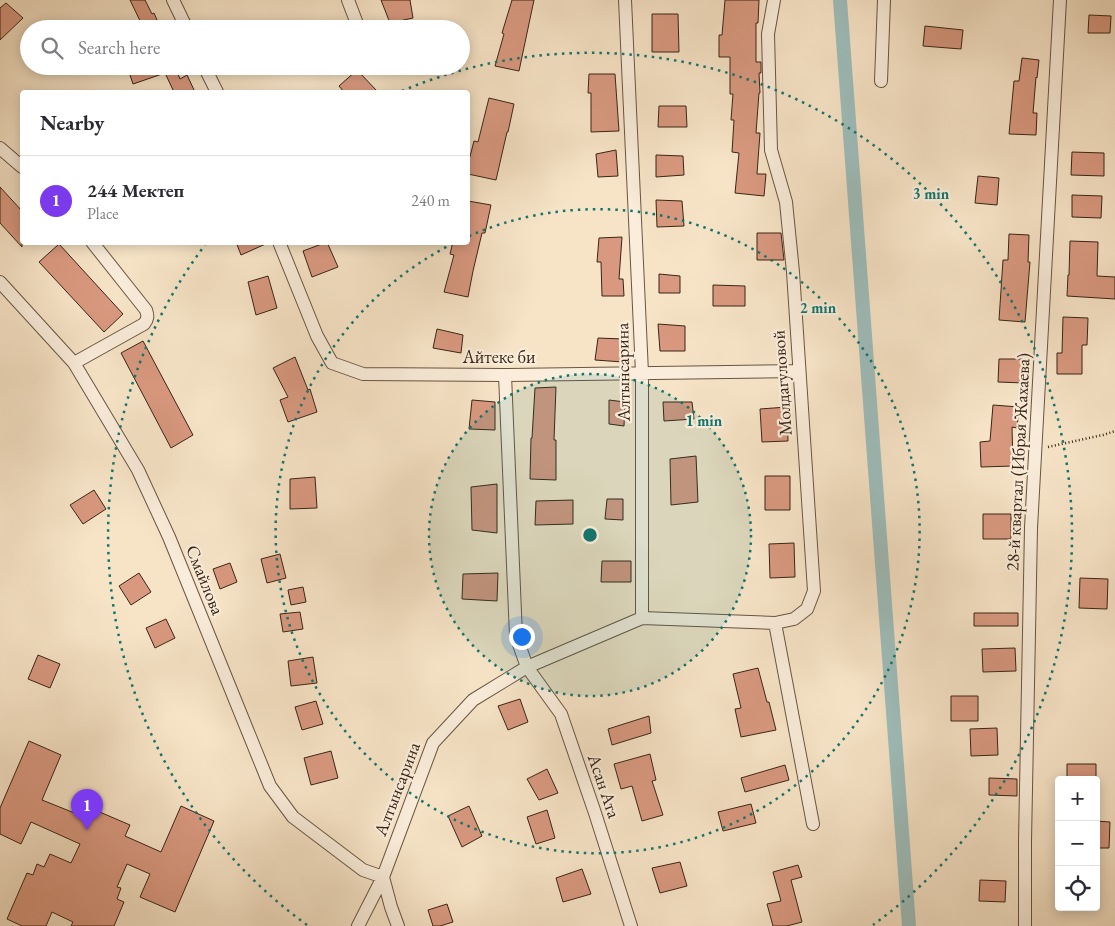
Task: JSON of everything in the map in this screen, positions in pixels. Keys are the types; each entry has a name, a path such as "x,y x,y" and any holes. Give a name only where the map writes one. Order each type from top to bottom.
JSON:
{"street":[{"path":"173,0 183,20"},
{"path":"348,0 356,20"},
{"name":"Алтынсарина","path":"358,926 383,877 433,742 473,700 527,667 642,618 642,373 625,0"},
{"name":"Молдагуловой","path":"642,618 774,623 794,619 807,609 814,591 793,272 786,202 771,150 768,34 774,0"},
{"path":"881,81 884,0"},
{"name":"28-й квартал (Ибрая Жахаева)","path":"1025,926 1031,538 1060,0"},
{"path":"208,75 216,90"},
{"path":"0,148 20,165"},
{"path":"74,363 144,324 148,316 146,310 94,245"},
{"name":"Айтеке би","path":"280,245 317,336 332,362 363,374 505,375 799,371"},
{"name":"Смайлова","path":"0,282 74,363 138,470 169,537 270,786 294,817 363,870 383,877"},
{"path":"505,375 516,636 527,667"},
{"path":"774,623 813,824"},
{"name":"Асан Ата","path":"527,667 561,714 631,926"},
{"path":"383,877 398,926"}],"path":[{"path":"1035,449 1115,431"}],"building":[{"path":"130,0 145,0 157,20 140,20"},
{"path":"381,0 410,0 413,18 389,20"},
{"path":"512,0 534,0 519,71 495,66"},
{"path":"725,0 759,0 758,23 756,23 756,62 761,62 761,73 759,73 760,93 756,133 760,133 757,174 766,174 764,196 735,193 739,153 732,152 734,120 731,120 733,94 730,94 730,57 719,57 719,35 722,35"},
{"path":"6,3 23,18 0,40 0,8"},
{"path":"652,14 678,14 679,52 652,52"},
{"path":"1089,15 1111,16 1110,33 1088,33"},
{"path":"925,26 963,30 961,49 923,46"},
{"path":"1022,58 1039,60 1033,113 1037,113 1036,135 1009,134 1014,81 1019,81"},
{"path":"589,74 615,74 619,131 591,132 591,93 588,93"},
{"path":"130,75 159,75 133,84"},
{"path":"166,75 178,75 180,79 187,75 194,90 173,90"},
{"path":"351,75 362,75 376,90 342,90 339,86"},
{"path":"489,98 514,104 496,180 470,174 470,156 474,141 478,142"},
{"path":"659,106 686,106 687,127 658,127"},
{"path":"616,150 618,176 598,177 596,154"},
{"path":"1072,152 1104,153 1104,176 1071,175"},
{"path":"656,155 683,156 684,175 656,177"},
{"path":"978,176 999,178 997,205 975,203"},
{"path":"0,187 20,209 20,245 0,223"},
{"path":"1072,195 1102,196 1101,218 1072,217"},
{"path":"656,200 682,201 684,226 657,227"},
{"path":"470,201 491,205 485,233 482,233 468,297 444,292 454,255 450,254 452,245 470,245"},
{"path":"757,233 781,233 784,260 757,260"},
{"path":"1009,234 1029,235 1028,262 1030,262 1025,322 999,320 1003,260 1008,260"},
{"path":"622,237 619,279 623,279 624,296 602,296 601,262 597,262 599,238"},
{"path":"1070,241 1098,242 1097,276 1115,277 1115,299 1067,296"},
{"path":"60,245 123,314 104,332 39,262"},
{"path":"237,245 263,245 241,255"},
{"path":"319,245 328,245 338,267 312,277 303,251"},
{"path":"659,274 680,276 680,293 659,293"},
{"path":"268,276 277,308 256,315 248,282"},
{"path":"713,285 745,286 745,306 713,306"},
{"path":"1063,317 1088,318 1087,345 1082,345 1082,374 1057,374 1057,353 1062,353"},
{"path":"658,324 685,326 685,351 660,351"},
{"path":"437,329 463,335 461,353 433,348"},
{"path":"598,338 623,339 623,362 595,360"},
{"path":"143,341 193,435 171,448 121,353"},
{"path":"295,357 308,390 310,389 317,412 288,422 280,400 288,397 273,368"},
{"path":"999,359 1025,359 1024,383 998,382"},
{"path":"556,387 554,440 556,440 556,480 530,479 535,388"},
{"path":"472,400 495,402 495,430 469,429"},
{"path":"609,400 625,402 624,426 609,424"},
{"path":"663,402 692,402 694,419 664,421"},
{"path":"993,405 1019,407 1017,428 1012,427 1013,466 981,467 980,442 990,441"},
{"path":"787,407 788,441 762,442 760,409"},
{"path":"696,456 698,502 671,505 670,459"},
{"path":"765,476 790,476 790,510 765,510"},
{"path":"315,477 317,508 290,509 290,479"},
{"path":"497,484 497,533 472,530 471,487"},
{"path":"94,490 106,509 83,524 70,505"},
{"path":"607,499 623,499 623,520 605,519"},
{"path":"573,500 573,524 535,525 536,501"},
{"path":"983,514 1011,514 1011,539 983,539"},
{"path":"794,543 795,577 770,578 769,544"},
{"path":"280,554 286,578 267,583 261,559"},
{"path":"602,561 631,561 631,582 601,582"},
{"path":"230,563 237,582 220,589 213,569"},
{"path":"139,573 151,592 131,605 119,586"},
{"path":"498,573 497,601 462,599 463,574"},
{"path":"1080,578 1108,579 1107,609 1079,608"},
{"path":"303,587 306,602 291,605 288,590"},
{"path":"300,612 303,629 283,632 280,614"},
{"path":"974,613 1018,613 1018,626 974,626"},
{"path":"166,619 175,638 155,648 146,628"},
{"path":"1015,648 1016,671 983,672 982,649"},
{"path":"38,655 60,664 50,688 28,679"},
{"path":"313,657 317,683 291,686 288,661"},
{"path":"758,668 776,730 741,737 735,709 741,708 733,674"},
{"path":"951,696 978,696 978,721 951,721"},
{"path":"520,699 528,722 508,730 498,706"},
{"path":"316,701 323,724 302,730 295,707"},
{"path":"649,716 651,733 612,745 608,729"},
{"path":"997,728 998,755 971,756 970,729"},
{"path":"29,741 61,755 42,800 77,814 81,804 130,825 125,836 161,852 181,806 214,821 175,912 140,897 150,874 127,864 117,887 121,888 117,899 124,902 114,926 71,926 73,922 52,912 46,926 22,926 7,919 27,873 33,875 37,864 44,867 50,854 71,863 80,844 31,822 21,844 0,834 0,808"},
{"path":"331,751 338,778 311,785 304,758"},
{"path":"650,754 656,780 652,781 663,815 642,821 632,786 621,789 614,764"},
{"path":"1067,764 1096,764 1096,776 1067,776"},
{"path":"785,765 789,780 745,792 741,778"},
{"path":"547,769 558,793 539,800 527,779"},
{"path":"989,778 1017,779 1017,796 989,795"},
{"path":"751,804 756,823 723,831 718,812"},
{"path":"469,806 482,836 462,847 448,816"},
{"path":"547,810 555,838 536,844 527,817"},
{"path":"1100,821 1110,822 1109,848 1100,848"},
{"path":"680,862 687,886 660,893 652,868"},
{"path":"798,865 802,877 791,880 802,922 787,926 773,926 767,904 781,901 773,872"},
{"path":"582,869 591,894 563,902 556,878"},
{"path":"980,880 1006,881 1005,902 979,901"},
{"path":"447,904 453,922 433,926 428,910"}],"waterway":[{"path":"840,0 909,926"}],"place":[{"name":"244 Мектеп","path":"87,830"}]}
